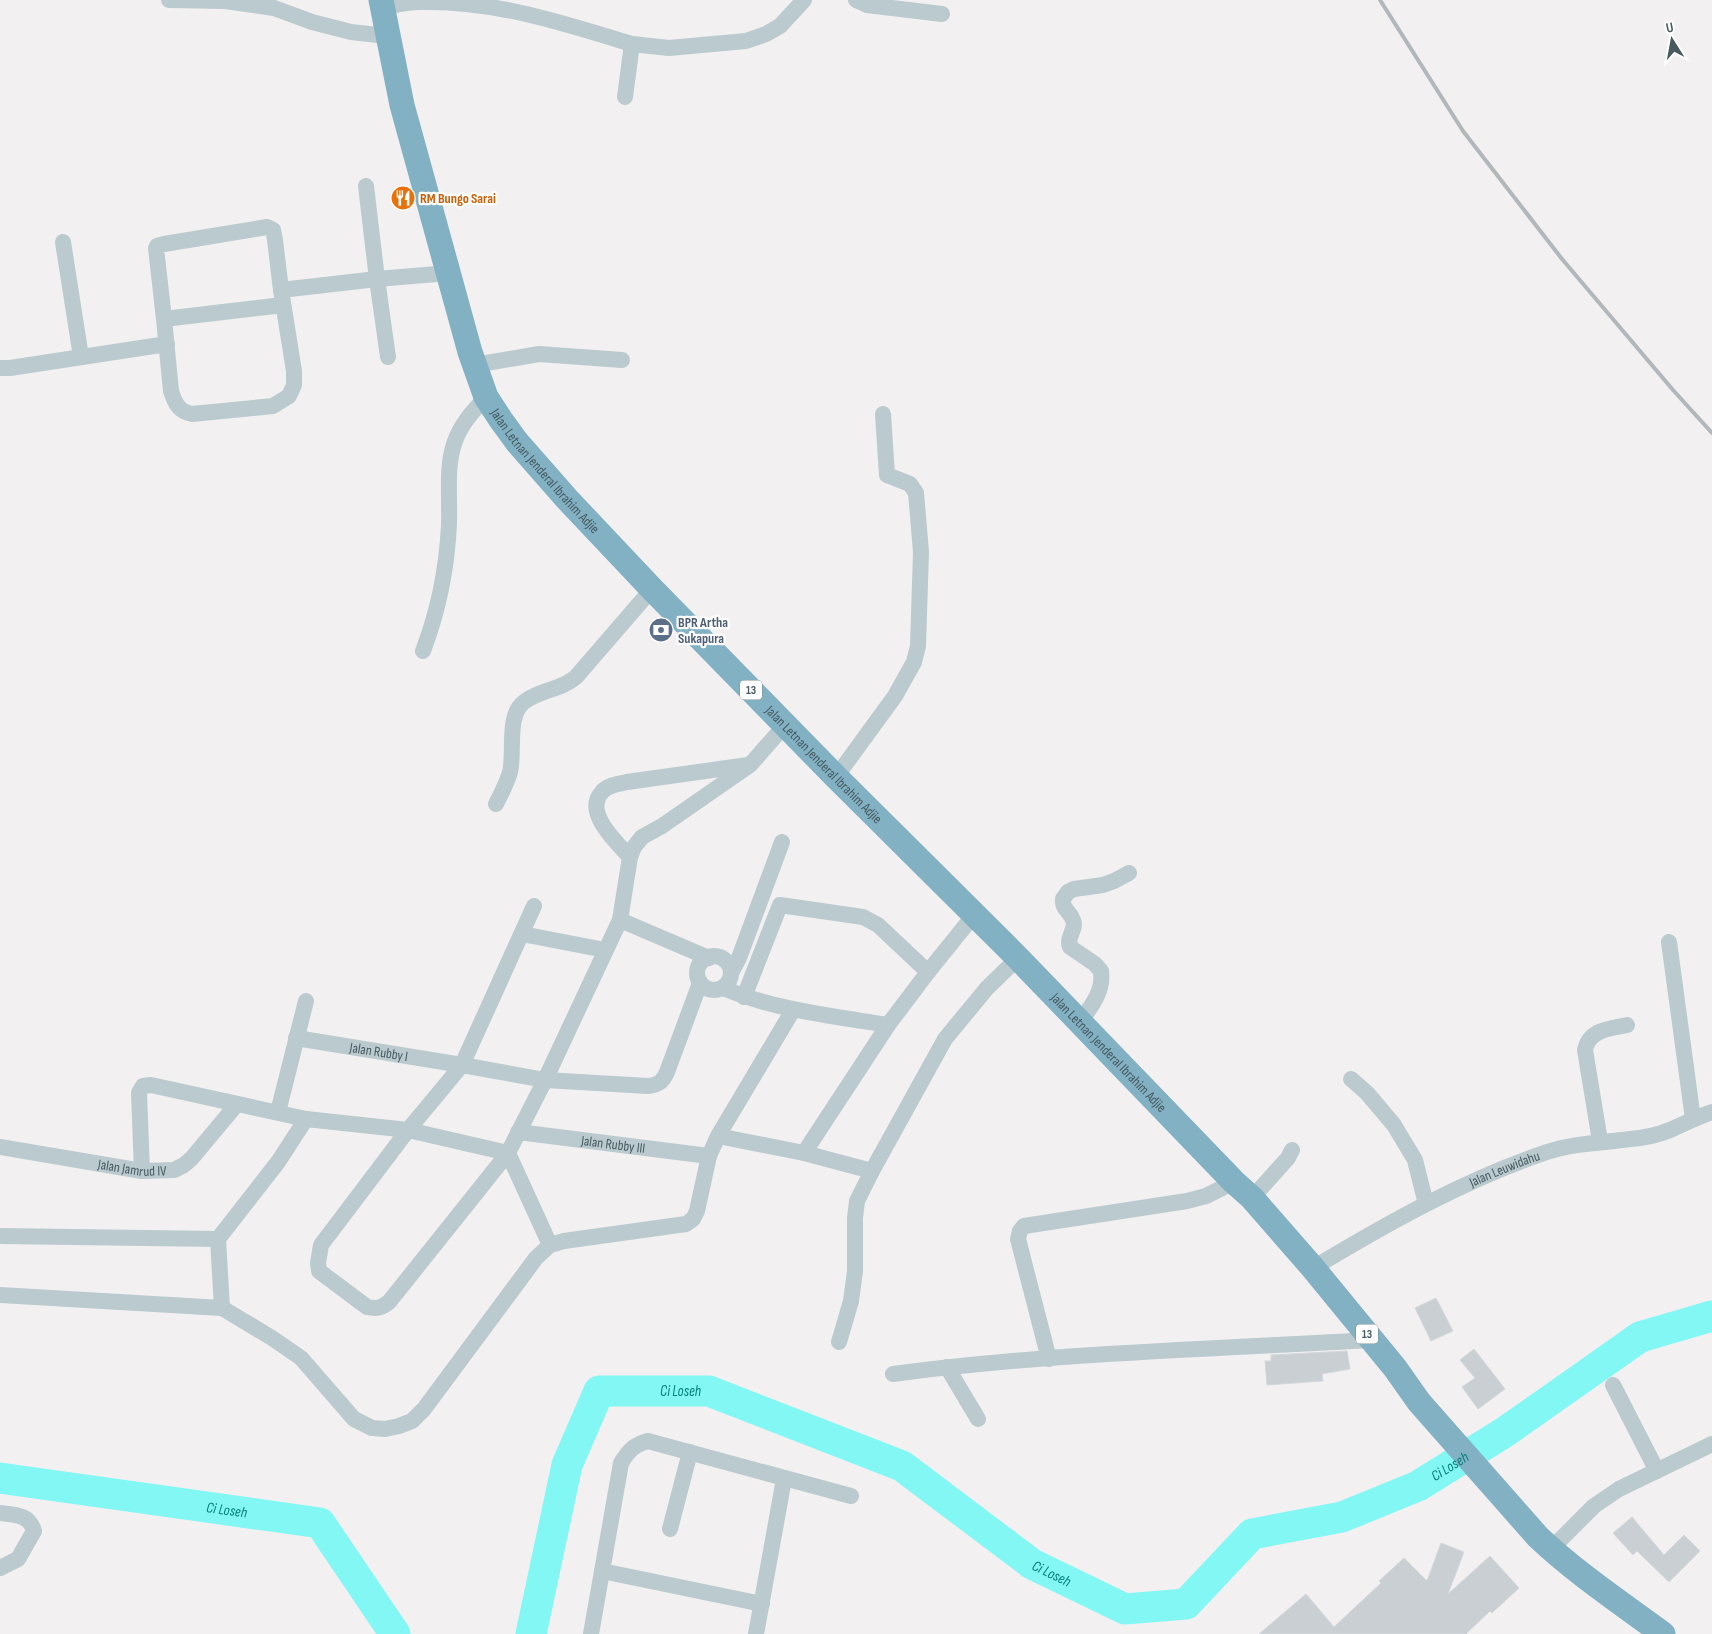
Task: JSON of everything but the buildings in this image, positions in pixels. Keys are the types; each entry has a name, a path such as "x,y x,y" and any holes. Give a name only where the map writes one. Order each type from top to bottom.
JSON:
{"highway":[{"name":"Jalan Letnan Jenderal Ibrahim Adjie","path":"382,3 402,105 474,365 486,397 517,442 567,500 652,589 836,778 1018,958 1243,1190 1313,1268"},
{"name":"13","path":"1313,1268 1395,1368 1420,1402 1545,1543 1663,1634"}],"street":[{"path":"168,0 225,1 274,8 312,22 351,32 387,36"},
{"path":"382,3 478,4 530,12 632,44 668,48 746,41 766,34 780,26 804,0"},
{"path":"856,0 867,5 942,14"},
{"path":"624,98 632,44"},
{"path":"366,186 388,357"},
{"path":"266,227 270,228 273,230 275,240 294,385 288,396 273,406 192,414 184,413 174,401 171,391 164,319 156,252 157,246 266,227"},
{"path":"62,242 81,357"},
{"path":"164,319 377,279 449,273"},
{"path":"0,368 167,344"},
{"path":"474,365 539,354 622,360"},
{"path":"423,651 439,600 445,566 453,445 459,430 486,397"},
{"path":"836,778 895,696 914,662 918,646 921,552 916,493 910,484 887,475 883,414"},
{"path":"496,804 510,773 513,752 512,728 518,708 524,702 565,684 576,677 652,589"},
{"path":"534,906 462,1065 408,1130 321,1245 318,1254 319,1271 367,1307 376,1309 383,1307 395,1296 508,1153 545,1080 620,920 630,857 634,847 642,836 676,817 750,765 785,725"},
{"path":"630,857 603,825 597,813 597,802 601,792 607,788 627,782 750,765"},
{"path":"723,988 728,983 739,958 782,842"},
{"path":"1080,1022 1092,1006 1101,987 1101,972 1095,964 1070,947 1068,939 1074,923 1073,918 1064,908 1063,899 1068,892 1074,889 1103,884 1129,873"},
{"path":"759,902 872,921 928,972"},
{"path":"744,997 780,905"},
{"path":"804,1153 888,1025 974,915"},
{"path":"620,920 709,958"},
{"path":"522,934 605,950"},
{"path":"1669,942 1693,1119"},
{"path":"731,973 729,966 724,960 716,957 703,960 697,971 700,983 711,990 723,988 744,997 793,1010 888,1025"},
{"path":"839,1342 851,1300 855,1271 855,1218 858,1201 872,1171 945,1039 987,988 1018,958"},
{"name":"Jalan Rubby I","path":"296,1038 545,1080 657,1085 664,1079 667,1072 700,983"},
{"path":"278,1112 306,1001"},
{"path":"0,1295 222,1308 272,1338 300,1358 354,1419 372,1428 385,1429 399,1426 412,1421 424,1409 536,1258 550,1245 576,1239 686,1224 693,1219 697,1211 709,1156 718,1136 793,1010"},
{"path":"1600,1141 1585,1050 1586,1043 1596,1032 1627,1025"},
{"path":"1351,1079 1367,1092 1394,1125 1415,1160 1426,1204"},
{"path":"142,1171 138,1093 143,1086 150,1084 306,1119 408,1130 508,1153"},
{"name":"Jalan Jamrud IV","path":"0,1147 142,1171 166,1172 184,1165 236,1104"},
{"name":"Jalan Leuwidahu","path":"1313,1268 1368,1235 1426,1204 1494,1172 1548,1152 1574,1145 1648,1136 1669,1130 1712,1112"},
{"path":"222,1308 218,1238 278,1162 306,1119"},
{"name":"Jalan Rubby III","path":"518,1132 709,1156"},
{"path":"718,1136 804,1153 872,1171"},
{"path":"1049,1358 1018,1239 1020,1231 1024,1226 1187,1201 1243,1190 1288,1158 1292,1150"},
{"path":"508,1153 550,1245"},
{"path":"0,1236 218,1238"},
{"path":"893,1374 1049,1358 1371,1340"},
{"path":"947,1367 978,1419"},
{"path":"1613,1385 1657,1471"},
{"path":"591,1634 621,1463 628,1451 636,1445 648,1441 851,1496"},
{"path":"1545,1543 1619,1489 1712,1444"},
{"path":"670,1529 690,1452"},
{"path":"756,1634 784,1479"},
{"path":"0,1513 21,1515 28,1520 34,1530 18,1558 0,1568"},
{"path":"602,1571 762,1604"}],"waterway":[{"name":"Ci Loseh","path":"531,1634 567,1465 599,1391 709,1391 902,1466 1032,1564 1125,1609 1186,1604 1252,1534 1342,1517 1418,1486 1505,1432 1640,1337 1712,1316"},
{"name":"Ci Loseh","path":"0,1478 320,1523 395,1634"}],"railway":[{"path":"1380,0 1463,131 1562,259 1712,433"}],"place":[{"name":"RM Bungo Sarai","path":"403,198"},
{"name":"BPR Artha Sukapura","path":"661,630"}]}
